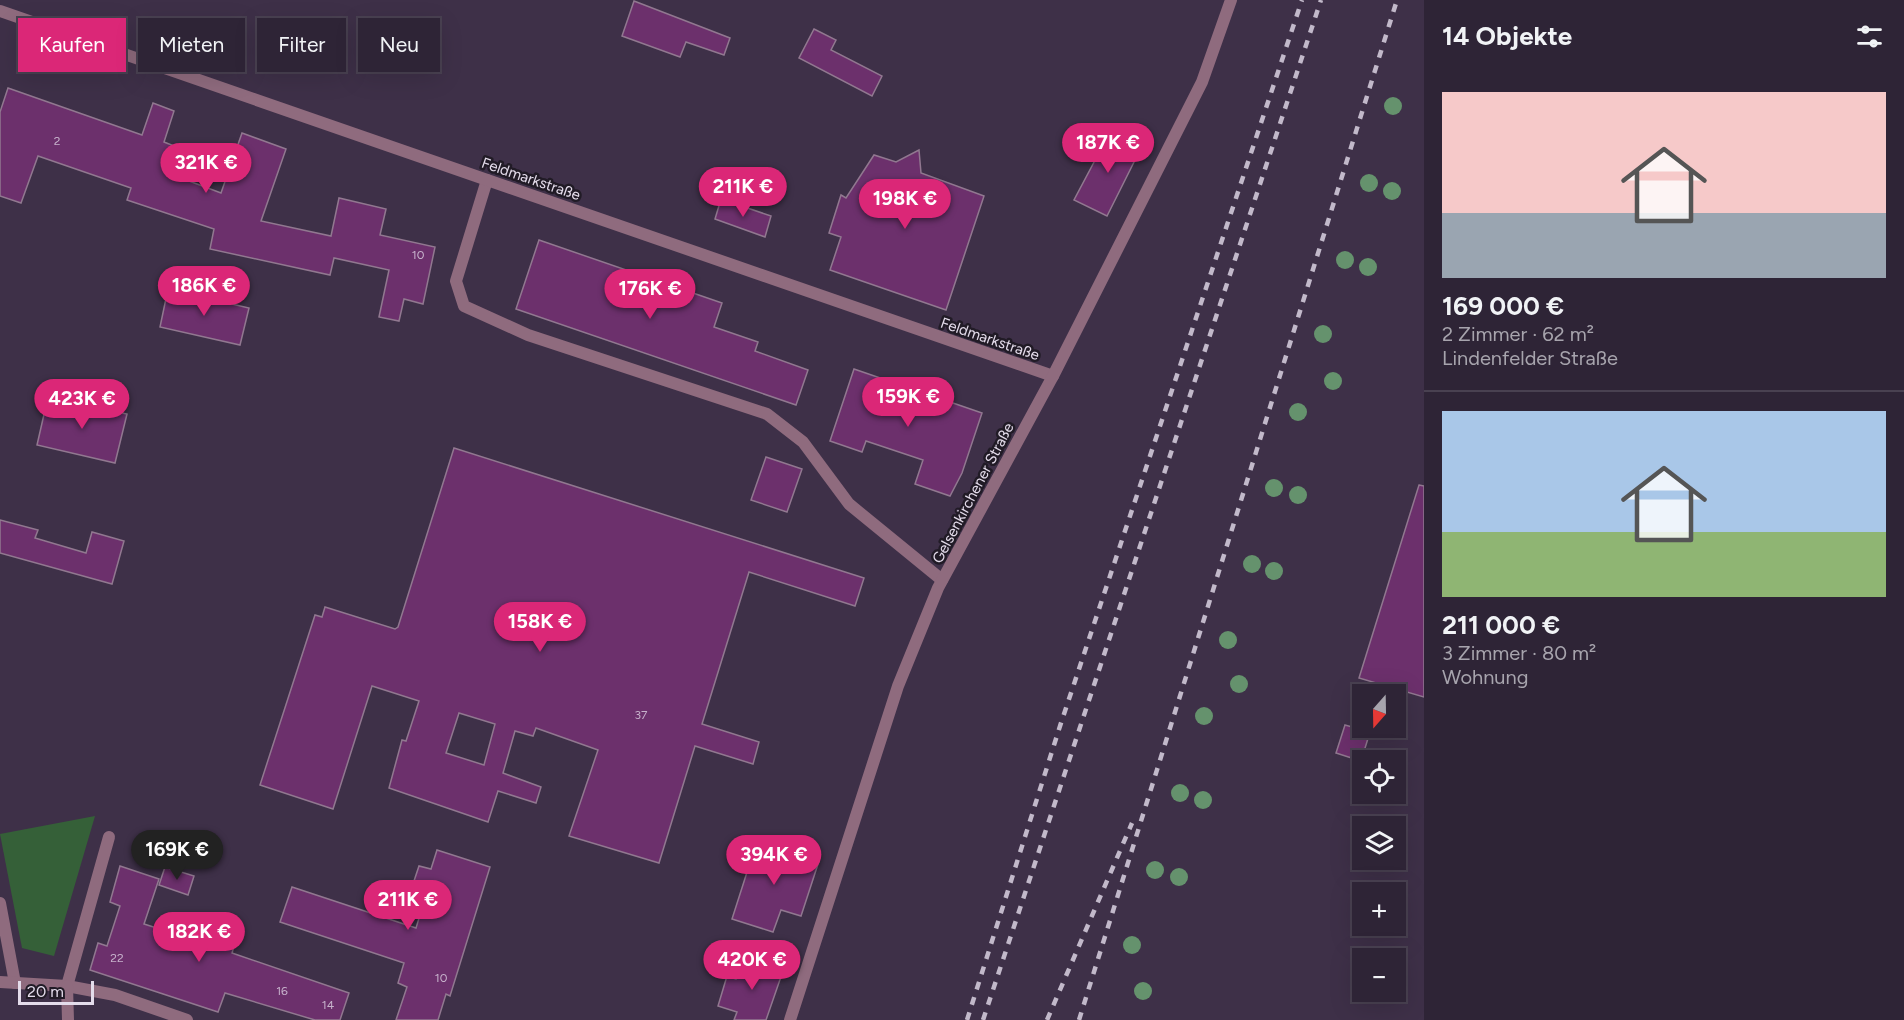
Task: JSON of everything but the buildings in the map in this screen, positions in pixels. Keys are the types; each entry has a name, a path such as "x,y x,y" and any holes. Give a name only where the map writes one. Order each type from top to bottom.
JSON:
{"street":[{"name":"Gelsenkirchener Straße","path":"790,1020 898,686 942,580 1053,376 1202,82 1231,0"},
{"name":"Feldmarkstraße","path":"0,11 1053,376"},
{"path":"487,180 456,281 464,306 528,335 767,414 803,442 849,504 942,580"},
{"path":"68,1020 67,986 109,837"},
{"path":"0,903 15,983"},
{"path":"0,982 67,986 115,995 187,1020"}],"green space":[{"path":"95,816 54,956 22,948 0,834"}],"railway":[{"path":"967,1020 1061,723 1302,0"},
{"path":"983,1020 1321,0"},
{"path":"1079,1020 1397,0"},
{"path":"1047,1020 1132,823"}]}
